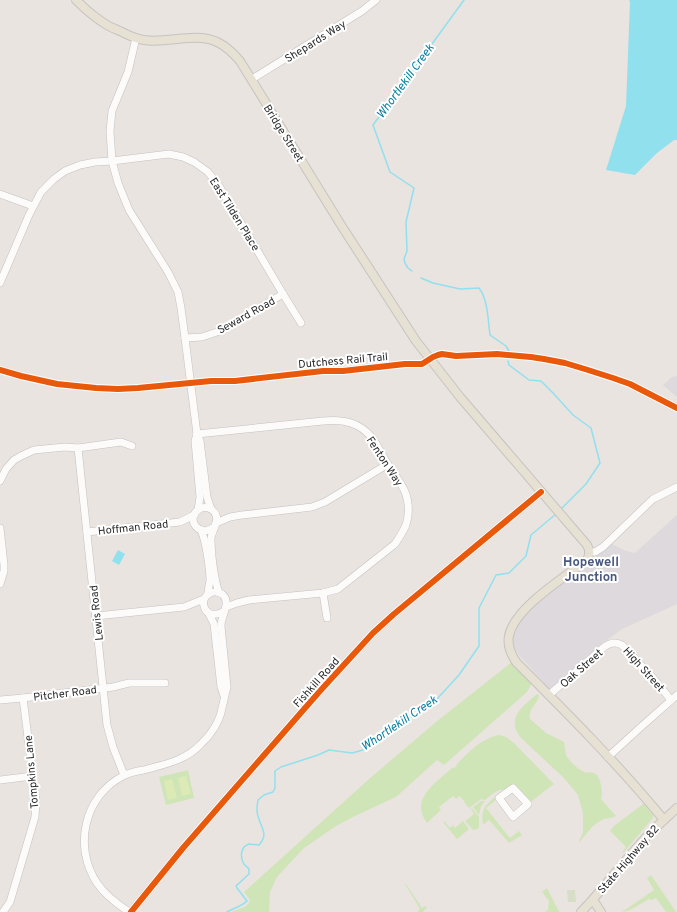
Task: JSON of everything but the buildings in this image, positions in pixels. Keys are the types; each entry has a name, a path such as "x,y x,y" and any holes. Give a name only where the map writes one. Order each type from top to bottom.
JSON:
{"main road":[{"name":"Bridge Street","path":"76,0 107,26 136,38 156,41 188,38 211,40 219,42 240,61 341,225 416,341 460,397 587,545 590,552"},
{"path":"590,552 587,560 539,596 526,608 517,618 509,635 508,643 514,658 608,757 664,820"},
{"name":"State Highway 82","path":"581,912 593,900 638,846 677,808"},
{"path":"593,900 602,912"}],"street":[{"name":"Shepards Way","path":"252,79 362,12 376,0"},
{"path":"130,912 110,898 97,884 90,871 84,842 85,826 90,813 96,800 106,788 124,775 173,762 188,755 201,745 211,733 219,719 227,687 220,626 226,602 215,579 212,546 212,537 217,518 206,497 200,441 197,434 178,292 168,272 129,210 118,183 112,161 110,131 112,111 128,72 136,38"},
{"name":"East Tilden Place","path":"0,283 40,192 54,178 65,171 80,165 169,154 183,157 194,162 208,172 219,186 301,323"},
{"path":"0,194 33,206"},
{"name":"Seward Road","path":"185,338 202,337 220,331 283,294"},
{"name":"Fenton Way","path":"197,434 323,420 347,421 362,427 373,439 403,487 408,500 406,525 395,544 338,589 323,593 249,600 237,603 225,609"},
{"path":"197,434 195,441 200,497 194,521 205,540 210,581 204,605 214,624 221,687 224,696"},
{"path":"0,481 6,469 14,460 27,453 43,449 78,448 121,442 132,446"},
{"name":"Lewis Road","path":"78,448 108,724 113,747 124,775"},
{"path":"198,528 207,531 211,530 215,525 230,517 312,507 326,502 388,464"},
{"path":"590,552 595,552 612,539 653,498 677,487"},
{"name":"Fishkill Road","path":"130,912 183,848 319,692 373,633 542,492"},
{"path":"196,512 204,508 228,514 242,515"},
{"name":"Hoffman Road","path":"180,522 196,512"},
{"name":"Hoffman Road","path":"87,532 180,522 198,528"},
{"path":"0,528 4,565 0,584"},
{"path":"184,607 206,597 213,592 222,595"},
{"path":"323,593 327,618"},
{"name":"Fenton Way","path":"222,595 235,599 249,600"},
{"path":"96,616 184,607 207,611 216,615 225,609"},
{"name":"Oak Street","path":"550,695 603,648 614,642"},
{"name":"High Street","path":"614,642 622,645 654,679 671,700"},
{"name":"Pitcher Road","path":"0,700 103,688 129,683 165,683"},
{"path":"608,757 677,695"},
{"name":"Tompkins Lane","path":"3,912 10,902 35,817 36,801 24,698"},
{"path":"0,780 32,776"}],"shaded area":[{"path":"677,376 677,397 663,385 672,377"},
{"path":"677,515 677,604 622,629 603,643 551,691 519,655 513,645 512,634 527,612 545,596 612,544 626,551 635,553"}],"green space":[{"path":"512,662 532,683 527,692 444,765 437,760 396,797 336,826 304,848 277,877 270,892 269,912 231,912 245,907 250,900 244,892 369,779 436,722"},
{"path":"537,694 539,695 530,712 530,719 546,733 564,742 567,757 575,766 584,772 594,773 598,777 601,784 601,799 616,816 596,823 578,844 583,832 583,813 578,795 564,778 521,738 516,730 515,719 517,714 524,705"},
{"path":"499,735 506,737 514,743 554,784 528,804 513,788 496,792 485,800 481,799 469,808 460,796 456,799 453,796 439,807 441,810 427,823 422,814 421,806 427,792 452,768 456,767 457,764 476,746 486,739"},
{"path":"188,770 194,798 166,805 159,777"},
{"path":"186,776 191,794 182,796 178,778"},
{"path":"172,779 177,798 168,800 164,781"},
{"path":"499,794 498,798 486,808 510,838 519,831 522,835 509,843 489,820 483,825 482,819 485,806"},
{"path":"481,801 485,801 481,806 479,815 473,807"},
{"path":"643,804 653,815 653,818 623,853 626,847 610,831 614,826"},
{"path":"472,808 479,817 479,827 476,830 473,830 465,821 474,814 471,809"},
{"path":"444,821 450,828 453,825 455,828 463,821 469,829 457,839 443,822"},
{"path":"651,875 676,912 666,912 656,898 652,900 649,899 632,909 622,912 654,890 647,878"},
{"path":"405,884 422,908 427,907 423,912 417,912 420,909"},
{"path":"547,888 560,912 545,912 548,910 549,901 542,892"},
{"path":"567,890 575,890 576,902 568,902"}],"water":[{"path":"629,0 677,0 677,140 674,140 657,153 635,175 606,170 626,106"},
{"path":"118,550 125,554 119,565 112,561"}],"waterway":[{"name":"Whortlekill Creek","path":"412,271 408,268 404,259 407,251 406,222 414,188 390,172 373,125 464,0"},
{"name":"Whortlekill Creek","path":"421,278 433,283 460,289 479,288 486,304 490,335 506,346 509,351"},
{"name":"Whortlekill Creek","path":"508,361 509,365 529,380 541,381 573,415 591,428 600,463 586,484 562,508"},
{"name":"Whortlekill Creek","path":"227,912 247,901 236,886 249,874 249,869 244,864 241,856 242,850 246,845 259,845 262,841 264,834 257,812 258,800 264,795 273,792 275,788 275,771 281,767 329,750 352,753 363,750 437,699 459,675 479,646 479,608 496,575 509,573 526,556 531,535 556,514"}],"cycle path":[{"name":"Dutchess Rail Trail","path":"0,370 57,384 118,389 211,381 235,381 323,371 343,371 405,364 422,364 433,357 442,354 456,356 497,354 531,357 565,363 630,384 677,408"},
{"path":"131,912 183,848 319,692 373,633 541,492"}],"district":[{"name":"Hopewell Junction","path":"591,568"}]}
